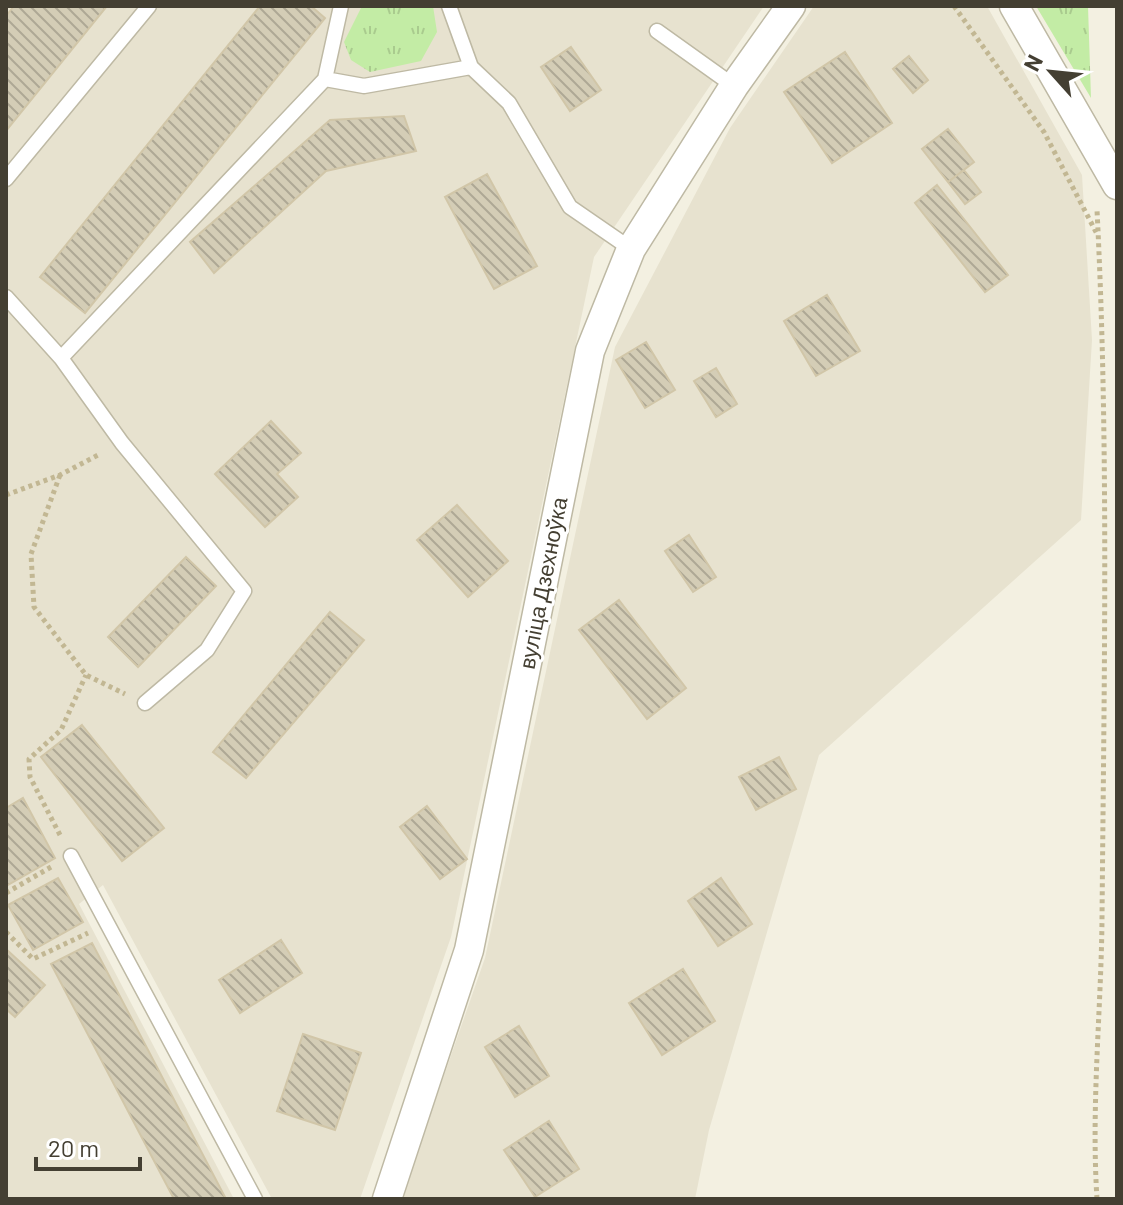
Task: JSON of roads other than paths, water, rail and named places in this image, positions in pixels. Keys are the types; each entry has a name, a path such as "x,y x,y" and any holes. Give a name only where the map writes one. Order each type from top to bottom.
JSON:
{"street":[{"name":"вуліца Дзехноўка","path":"387,1199 469,950 590,351 631,249 734,86 791,6"},
{"path":"1014,6 1117,185"}],"lane":[{"path":"6,179 149,6"},
{"path":"61,358 325,79 341,6"},
{"path":"449,6 471,67 509,103 570,207 631,249"},
{"path":"657,31 734,86"},
{"path":"325,79 364,86 471,67"},
{"path":"6,297 61,358 122,443 244,591 207,650 145,703"},
{"path":"71,856 105,925 255,1199"}]}
